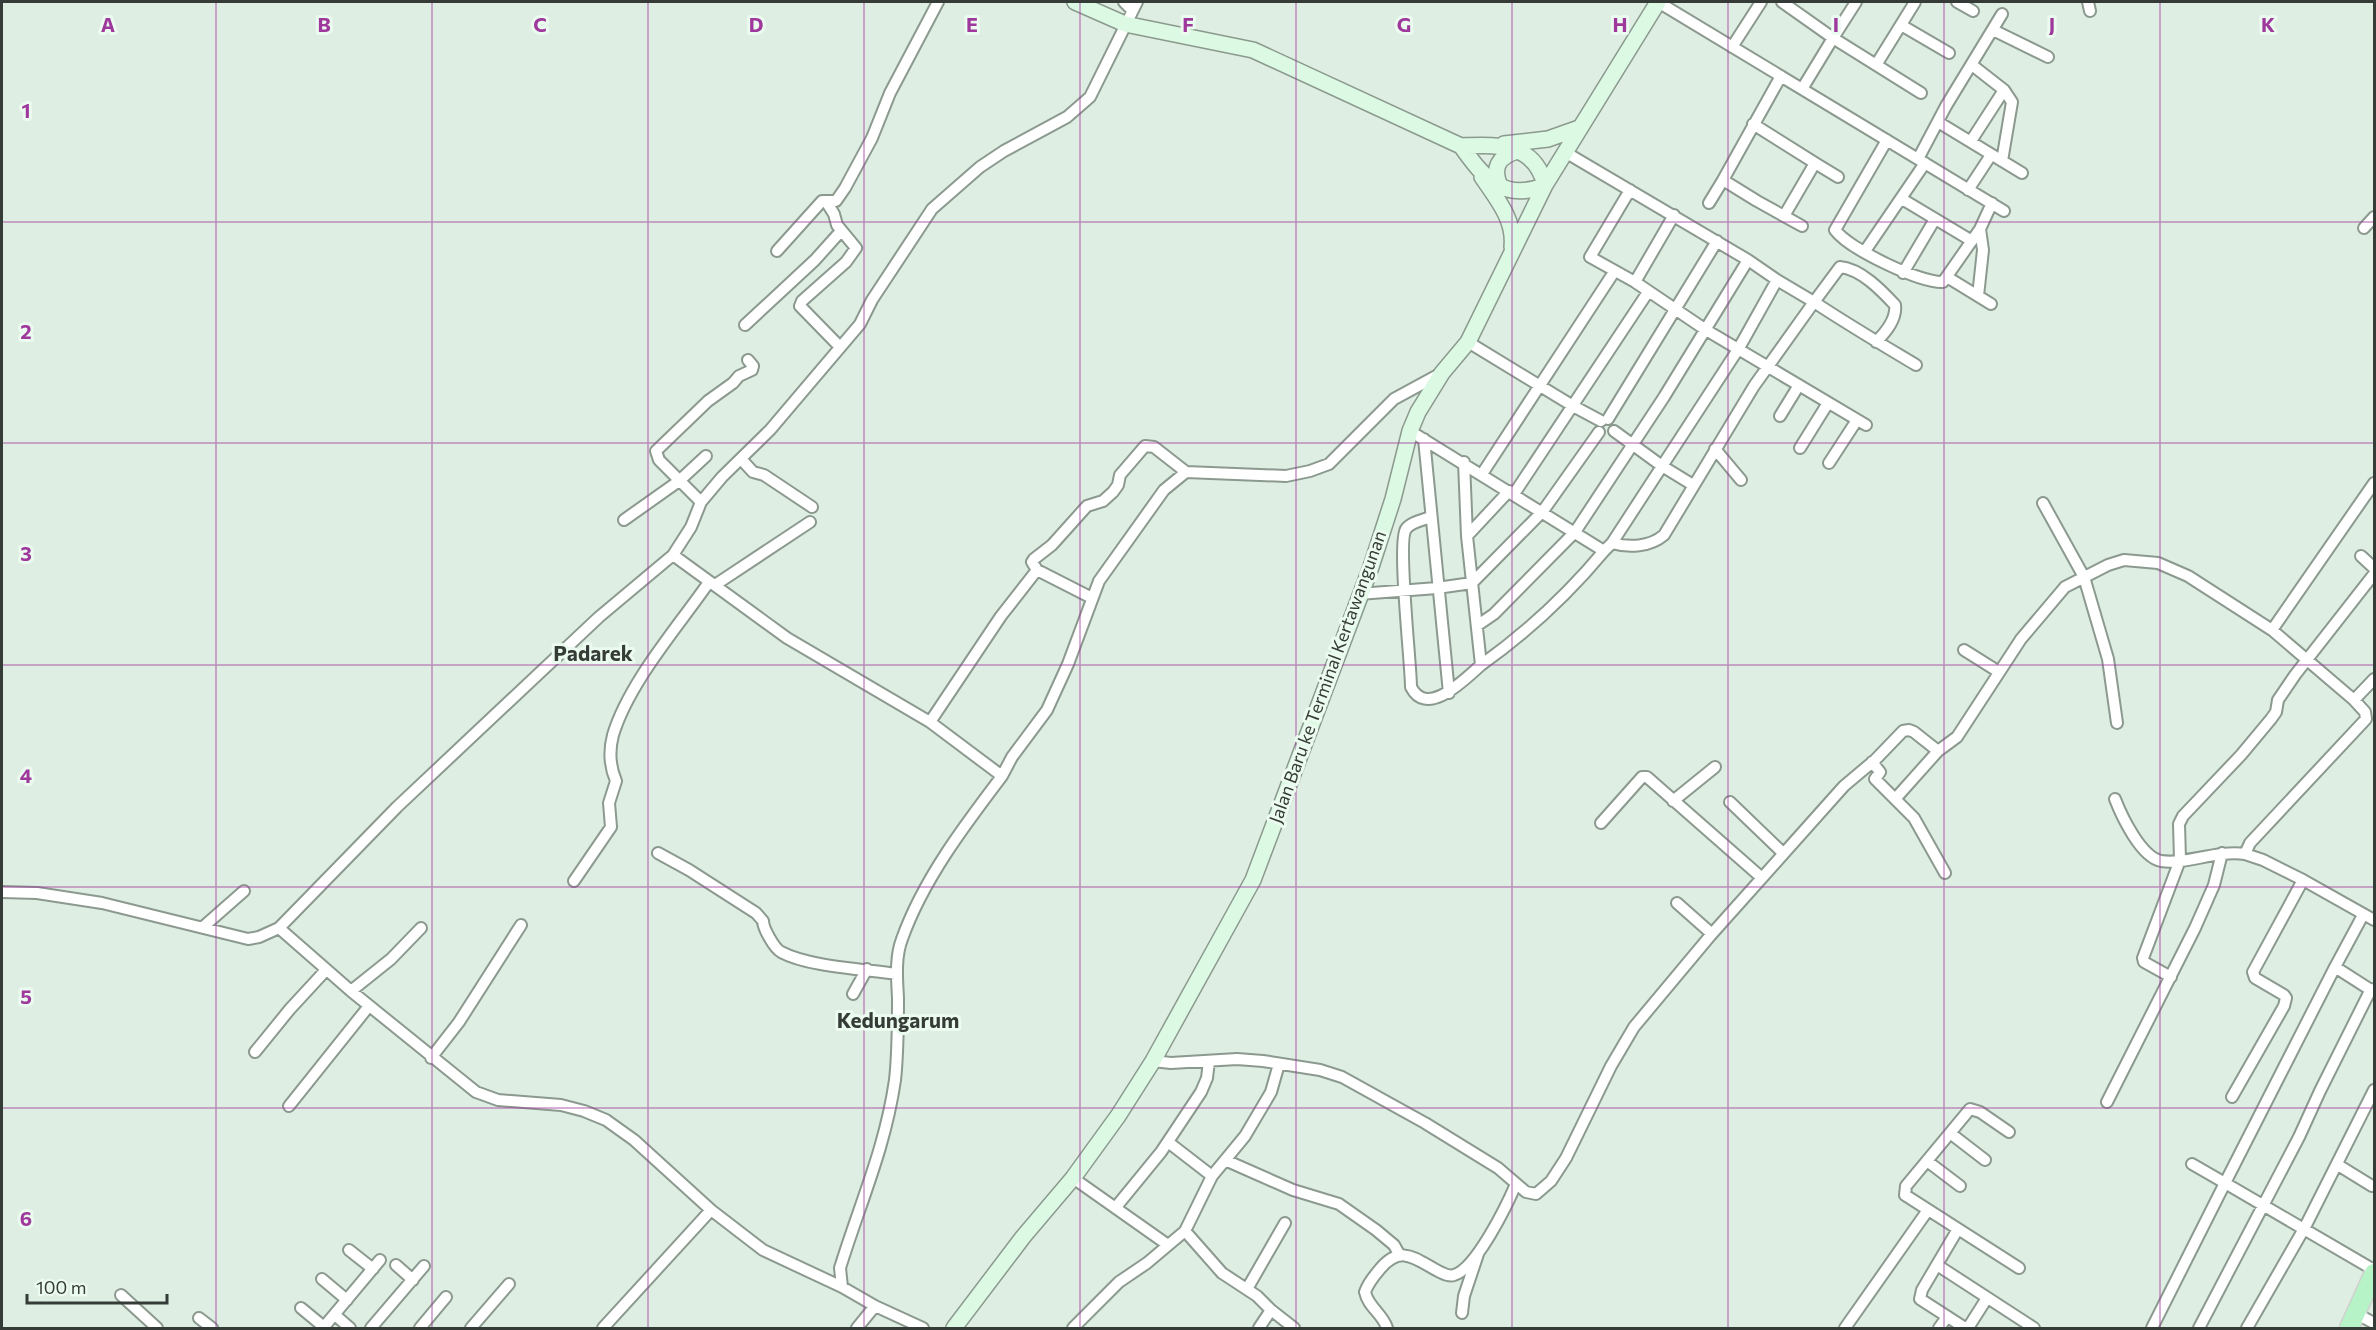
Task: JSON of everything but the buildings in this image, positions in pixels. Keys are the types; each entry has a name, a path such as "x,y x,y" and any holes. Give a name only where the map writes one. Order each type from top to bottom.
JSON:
{"main road":[{"path":"1075,2 1125,24 1253,50 1461,146 1548,139 1579,128"},
{"name":"Jalan Baru ke Terminal Kertawangunan","path":"954,1329 1023,1237 1073,1178 1118,1116 1153,1061 1253,880 1371,567 1393,499 1410,431 1418,412 1443,373 1468,342 1545,185 1658,2"},
{"path":"1477,169 1500,186 1519,192 1530,191 1545,185 1541,170 1526,153 1489,145"},
{"path":"1461,146 1509,220 1513,235 1511,253"},
{"path":"1500,186 1495,175 1498,164 1505,155 1517,151"},
{"path":"2353,1321 2374,1271"}],"street":[{"path":"777,251 822,201 827,203 836,201 845,188 872,138 890,93 938,2"},
{"path":"2,892 37,893 102,903 248,939 279,928 397,807 599,617 673,555 691,527 701,502 770,430 860,324 872,300 932,210 980,167 1004,151 1067,117 1090,97 1135,6 1124,2"},
{"path":"1658,2 2004,211"},
{"path":"1732,47 1761,2"},
{"path":"1782,2 1833,38 1921,93"},
{"path":"1803,89 1856,2"},
{"path":"1876,65 1915,2"},
{"path":"1957,2 1973,10"},
{"path":"1865,251 1902,199 1938,122 2002,14"},
{"path":"1901,25 1949,53"},
{"path":"1993,30 2048,57"},
{"path":"1972,65 2004,90 2012,102 2002,161"},
{"path":"1709,203 1781,76"},
{"path":"1971,141 2004,90"},
{"path":"1938,122 2022,172"},
{"path":"1753,124 1838,177"},
{"path":"1887,140 1836,230 1865,251 1904,273 1943,282 1980,229 1992,203"},
{"path":"1564,152 1717,241 1916,365"},
{"path":"1968,190 1991,155"},
{"path":"1784,216 1815,163"},
{"path":"1723,180 1802,226"},
{"path":"1630,190 1590,257 1635,282 1706,330 1862,423 1829,463"},
{"path":"1902,199 1972,241"},
{"path":"827,203 841,231 856,248 846,262 802,301 800,306 840,347"},
{"path":"1635,282 1674,215"},
{"path":"2364,228 2374,217"},
{"path":"1904,273 1935,219"},
{"path":"1978,296 1983,250 1980,229"},
{"path":"745,326 815,260 841,231"},
{"path":"1359,594 1472,583 1543,511 1603,424 1717,241"},
{"path":"1478,625 1502,606 1575,532 1634,445 1748,260"},
{"path":"1410,431 1575,532 1608,547 1625,547 1658,540 1665,535 1715,448 1768,367 1840,267 1848,268 1880,289 1895,305 1894,316 1885,333 1876,342"},
{"path":"1482,474 1614,272"},
{"path":"1947,277 1991,304"},
{"path":"1431,517 1411,525 1404,531 1404,589 1411,687 1417,694 1432,699 1449,693 1505,648 1587,572 1608,547 1739,348 1777,280"},
{"path":"1467,536 1512,492 1573,406 1648,292"},
{"path":"1468,342 1603,424 1614,423 1614,431 1662,466 1693,485"},
{"path":"701,502 659,460 656,451 708,401 739,376 752,370 753,366 748,360"},
{"path":"1092,598 1037,570 1032,562 1052,545 1087,506 1103,501 1113,492 1118,485 1120,475 1146,446 1154,447 1186,472 1286,476 1310,471 1329,464 1394,399 1443,373"},
{"path":"1780,416 1799,385"},
{"path":"1800,448 1828,403"},
{"path":"1424,439 1449,693"},
{"path":"1715,448 1742,480"},
{"path":"624,520 679,481 706,456"},
{"path":"741,459 753,472 764,475 812,507"},
{"path":"1464,462 1467,536 1481,665"},
{"path":"842,1287 840,1268 881,1148 890,1107 895,1077 897,974 902,940 936,871 960,832 1047,710 1068,664 1099,581 1164,490 1186,472"},
{"path":"2272,630 2374,483"},
{"path":"2043,503 2081,578 2108,659 2117,723"},
{"path":"573,881 611,827 609,803 616,781 611,771 612,737 625,706 674,628 712,583 810,522"},
{"path":"673,555 787,638 930,722 1002,776"},
{"path":"2172,977 2144,962 2143,958 2179,863 2179,824 2183,816 2241,755 2276,712 2278,700 2374,566 2361,556"},
{"path":"1896,798 1938,752 1957,737 2021,639 2065,587 2124,560 2140,560 2177,570 2272,630 2365,712 2366,719 2250,843 2245,854"},
{"path":"930,722 1001,616 1037,570"},
{"path":"1964,651 1999,672"},
{"path":"2354,700 2374,679"},
{"path":"1153,1061 1171,1063 1237,1059 1320,1070 1362,1087 1498,1168 1526,1192 1536,1194 1551,1181 1566,1158 1611,1066 1634,1027 1712,933 1783,853 1844,786 1872,762 1898,734 1909,730 1938,752"},
{"path":"1872,762 1880,772 1875,779 1896,798 1921,829 1945,873"},
{"path":"1673,801 1715,767"},
{"path":"1601,823 1644,776 1762,878"},
{"path":"2115,799 2136,840 2153,858 2179,863 2245,854 2263,860 2300,885 2362,917 2374,920"},
{"path":"1730,802 1783,853"},
{"path":"658,853 756,913 763,921 763,929 780,952 838,967 897,974"},
{"path":"2107,1102 2172,977 2218,873 2222,856"},
{"path":"2232,1097 2284,1006 2286,998 2284,995 2253,976 2300,885"},
{"path":"203,927 244,891"},
{"path":"1677,903 1712,933"},
{"path":"2151,1329 2362,917"},
{"path":"431,1058 459,1022 521,925"},
{"path":"279,928 431,1058 477,1092 498,1100 561,1105 606,1120 634,1140 711,1210 763,1250 923,1329"},
{"path":"351,991 391,959 421,928"},
{"path":"2199,1329 2244,1247 2320,1091 2373,991 2335,967"},
{"path":"853,994 867,969"},
{"path":"255,1052 326,970"},
{"path":"289,1106 369,1006"},
{"path":"1116,1206 1168,1142 1201,1092 1207,1078 1209,1061"},
{"path":"1073,1329 1119,1282 1147,1263 1185,1231 1212,1176 1245,1136 1270,1092 1279,1064"},
{"path":"2247,1329 2338,1165 2374,1090"},
{"path":"2009,1132 1973,1108 1967,1111 1906,1186 1904,1192 1905,1195 2019,1268"},
{"path":"1950,1133 1985,1160"},
{"path":"1168,1142 1212,1176"},
{"path":"1225,1160 1293,1190 1339,1204 1382,1234 1394,1245 1399,1254"},
{"path":"1927,1161 1960,1186"},
{"path":"2192,1164 2305,1227 2374,1271"},
{"path":"2338,1165 2372,1186"},
{"path":"1073,1178 1116,1206 1168,1245"},
{"path":"1387,1329 1382,1316 1370,1304 1365,1292 1371,1279 1388,1260 1399,1254 1452,1276 1464,1268 1479,1251 1501,1217 1516,1184"},
{"path":"603,1329 711,1210"},
{"path":"1845,1329 1928,1210"},
{"path":"1247,1289 1285,1223"},
{"path":"1958,1229 1922,1290 1920,1299 1967,1329 1987,1298"},
{"path":"1185,1231 1222,1273 1247,1289 1294,1329"},
{"path":"301,1308 324,1328 335,1315 376,1264 349,1250"},
{"path":"1462,1313 1464,1296 1479,1251"},
{"path":"396,1265 413,1280"},
{"path":"1937,1265 2034,1329"},
{"path":"371,1329 424,1266"},
{"path":"322,1279 347,1300"},
{"path":"471,1329 509,1284"},
{"path":"122,1295 157,1329"},
{"path":"420,1329 446,1297"},
{"path":"856,1329 875,1306"},
{"path":"1259,1329 1271,1310"},
{"path":"335,1315 350,1329"},
{"path":"1940,1329 1947,1317"},
{"path":"199,1318 212,1329"},
{"path":"2353,1321 2374,1323"}],"district":[{"name":"Padarek","path":"593,654"},
{"name":"Kedungarum","path":"898,1021"}]}
